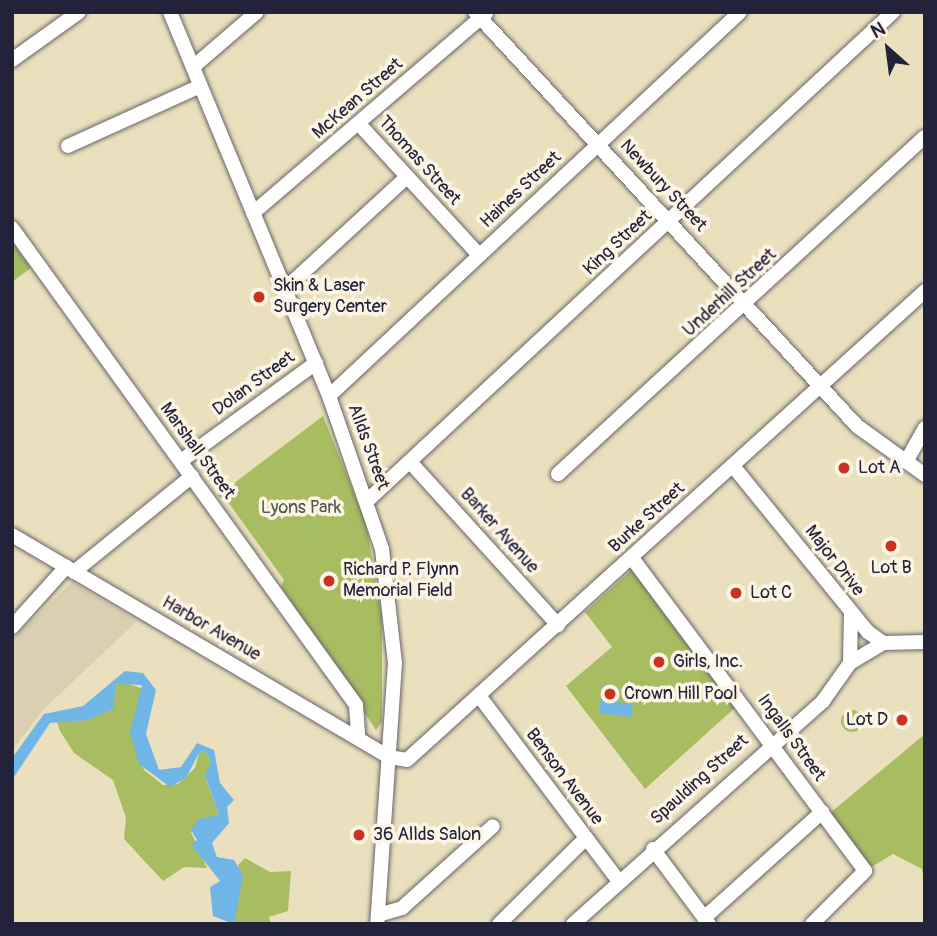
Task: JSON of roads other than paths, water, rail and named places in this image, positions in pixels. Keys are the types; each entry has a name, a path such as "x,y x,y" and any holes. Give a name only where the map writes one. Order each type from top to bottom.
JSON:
{"street":[{"path":"12,60 79,12"},
{"name":"Allds Street","path":"170,12 316,363 368,500 394,624 390,757 378,920"},
{"path":"193,67 257,12"},
{"name":"King Street","path":"368,500 411,463 893,12"},
{"name":"Newbury Street","path":"481,14 669,222 748,303 821,386"},
{"name":"McKean Street","path":"253,212 359,124 481,14"},
{"name":"Haines Street","path":"329,396 598,145 733,14"},
{"path":"68,146 200,86"},
{"name":"Thomas Street","path":"359,124 479,255"},
{"name":"Underhill Street","path":"558,474 748,303 925,137"},
{"path":"285,289 407,177"},
{"name":"Marshall Street","path":"12,228 356,705 358,736"},
{"name":"Burke Street","path":"390,757 412,758 925,291"},
{"name":"Dolan Street","path":"181,461 316,363"},
{"path":"821,386 865,434 925,475"},
{"path":"906,462 925,428"},
{"name":"Barker Avenue","path":"411,463 558,625"},
{"name":"Major Drive","path":"733,466 851,613 883,643"},
{"path":"12,627 70,569 191,475"},
{"name":"Harbor Avenue","path":"12,535 390,757"},
{"name":"Ingalls Street","path":"632,558 771,742 866,875 812,924"},
{"path":"850,663 851,613"},
{"path":"883,643 925,642"},
{"name":"Spaulding Street","path":"582,921 618,880 771,742 832,692 850,663 883,643"},
{"name":"Benson Avenue","path":"480,698 618,880"},
{"path":"653,849 706,921 822,812"},
{"path":"378,920 402,908 493,826"},
{"path":"499,924 586,838"}],"water":[{"path":"125,671 143,673 156,690 146,734 159,770 181,767 197,743 214,750 220,783 234,800 227,807 229,823 212,843 217,857 234,860 243,876 234,924 213,916 210,887 220,881 191,844 197,840 191,830 199,819 219,815 205,776 211,762 205,751 199,753 186,778 170,787 139,764 130,732 142,685 116,684 113,709 88,720 50,723 12,780 12,758 44,714 83,706"},
{"name":"Crown Hill Pool","path":"603,685 619,687 617,702 633,704 631,717 599,713"}],"place":[{"name":"Skin & Laser Surgery Center","path":"259,297"},
{"name":"Lot A","path":"844,468"},
{"name":"Lot B","path":"891,546"},
{"name":"Richard P. Flynn Memorial Field","path":"329,581"},
{"name":"Lot C","path":"736,593"},
{"name":"Girls, Inc.","path":"659,662"},
{"name":"Crown Hill Pool","path":"610,694"},
{"name":"Lot D","path":"902,720"},
{"name":"36 Allds Salon","path":"359,835"}],"park label":[{"name":"Lyons Park","path":"301,508"}]}
